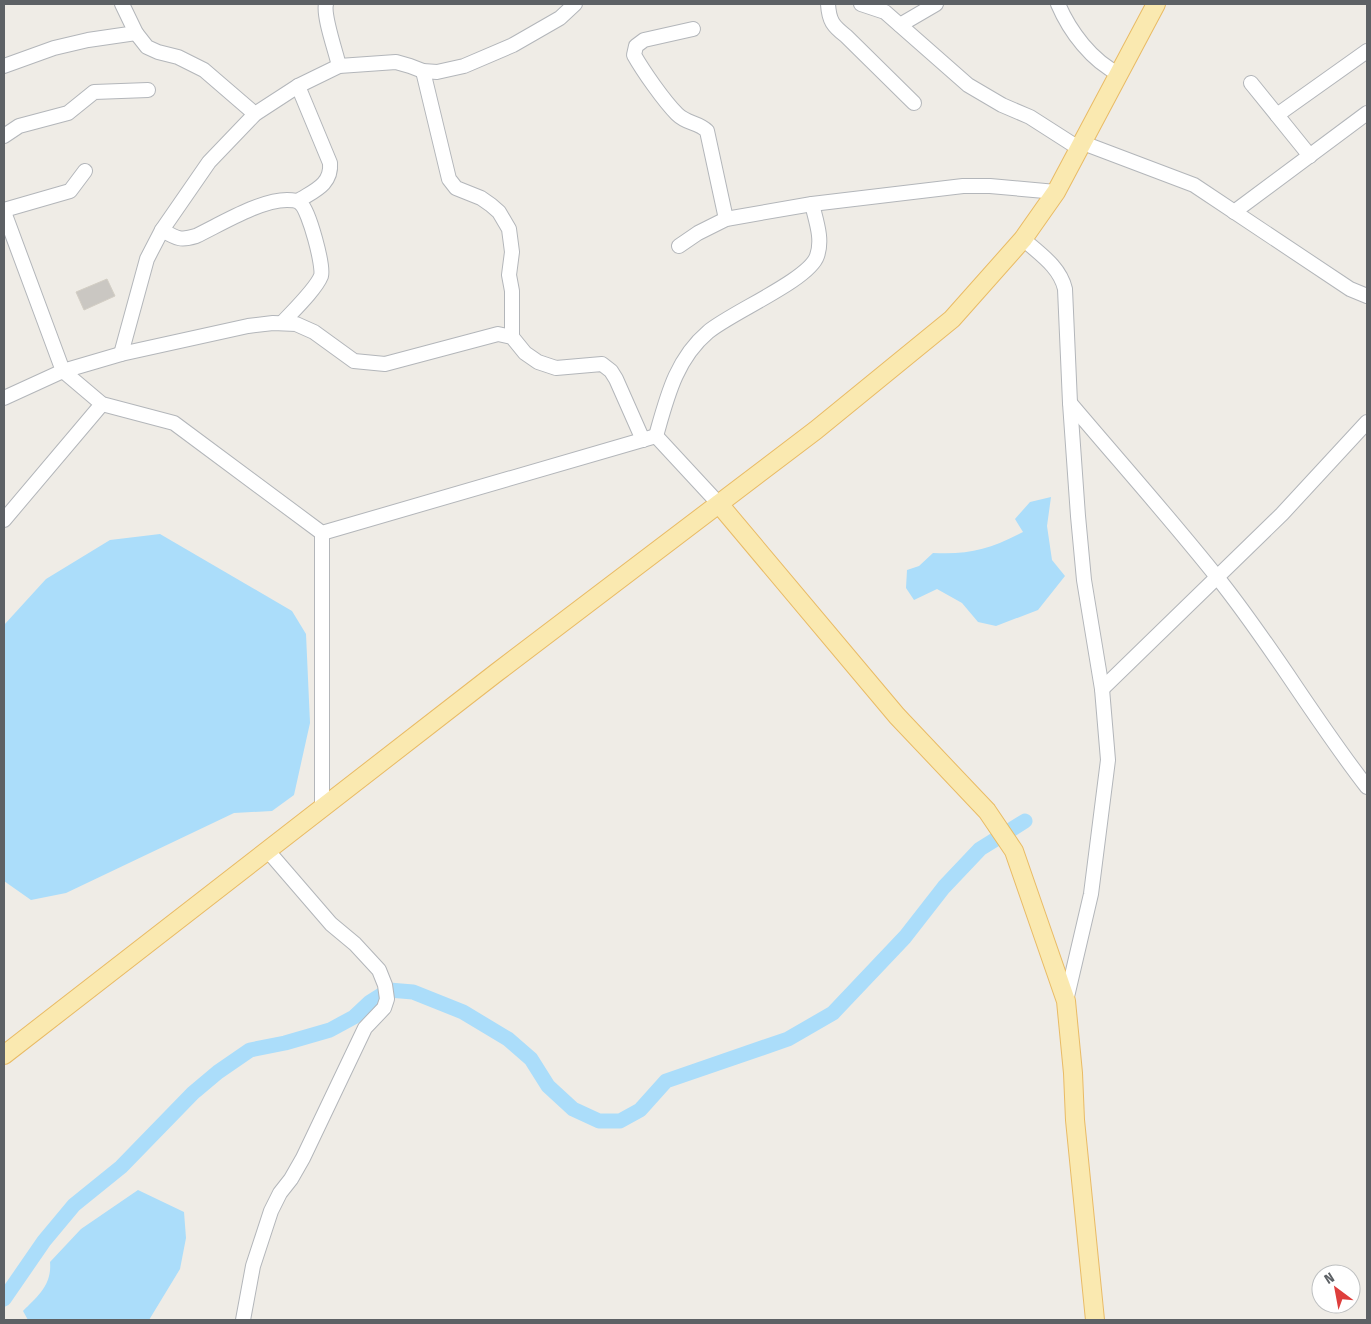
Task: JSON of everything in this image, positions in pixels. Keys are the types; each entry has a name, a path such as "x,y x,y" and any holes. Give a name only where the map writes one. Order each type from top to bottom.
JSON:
{"main road":[{"path":"4,1055 496,673 816,430 952,319 1023,239 1056,192 1156,4"},
{"path":"719,504 897,716 987,811 1014,851 1066,1001 1075,1120 1095,1320"}],"street":[{"path":"122,4 136,33 147,47 178,57 204,70 255,114"},
{"path":"326,4 328,25 339,66"},
{"path":"121,354 147,259 162,230 209,162 255,114 298,86 339,66 396,62 423,72 436,72 464,66 513,45 560,18 576,4"},
{"path":"828,4 828,14 835,28 846,36 914,103"},
{"path":"861,4 885,12 968,85 1002,105 1194,185 1350,289 1367,296"},
{"path":"900,25 936,4"},
{"path":"1058,4 1070,29 1117,79"},
{"path":"693,29 644,40 636,46 634,56 677,114 690,123 701,125 707,131 726,219"},
{"path":"4,66 54,48 88,40 136,33"},
{"path":"1276,115 1367,50"},
{"path":"423,72 449,180 456,188 481,198 491,205 499,212 509,229 512,252 510,275 512,337"},
{"path":"1251,84 1310,156"},
{"path":"298,86 330,163 331,172 323,185 298,201"},
{"path":"4,136 19,126 68,113 94,92 148,90"},
{"path":"1234,212 1367,113"},
{"path":"85,171 70,191 4,211 63,371 102,404 174,423 322,533"},
{"path":"679,246 698,233 726,219 812,204 962,186 990,186 1056,192"},
{"path":"162,230 179,239 186,239 264,204 282,200 298,201 308,213 321,266 321,275 316,284 282,323"},
{"path":"656,436 670,386 678,369 692,348 708,331 803,274 817,257 820,240 812,204"},
{"path":"1023,239 1052,265 1063,279 1065,289 1073,464 1084,580 1102,689 1108,760 1091,894 1066,1001"},
{"path":"4,398 63,371 121,354 248,326 273,323 296,324 314,332 354,361 385,364 498,334 512,337 525,352 538,362 556,368 602,364 611,371 616,379 642,440"},
{"path":"1070,403 1218,577 1367,787"},
{"path":"4,520 102,404"},
{"path":"1102,689 1282,514 1367,422"},
{"path":"322,533 656,436"},
{"path":"656,436 719,504"},
{"path":"322,533 322,809"},
{"path":"243,1320 253,1266 280,1193 291,1179 303,1158 365,1028 384,1008 387,1000 386,985 379,970 355,944 330,924 303,895 268,851"}],"water":[{"path":"1051,497 1047,526 1052,560 1065,576 1038,610 996,626 978,622 962,603 937,589 914,600 906,588 907,570 919,566 933,553 958,553 979,550 1023,532 1015,519 1030,502"},
{"path":"160,534 292,611 306,634 310,723 294,795 272,811 234,813 66,893 31,900 4,881 4,625 46,579 110,540"},
{"path":"138,1190 184,1212 186,1238 180,1269 149,1320 28,1320 23,1311 43,1290 49,1277 50,1262 81,1229"}],"building":[{"path":"107,279 115,296 84,310 76,292"}],"waterway":[{"path":"4,1299 44,1241 74,1205 121,1167 193,1093 218,1072 250,1050 285,1043 330,1030 354,1017 370,1002 389,990 413,992 463,1012 508,1039 531,1059 548,1086 573,1109 599,1121 620,1121 640,1110 666,1081 788,1039 833,1013 905,937 944,887 980,849 1025,821"}]}
